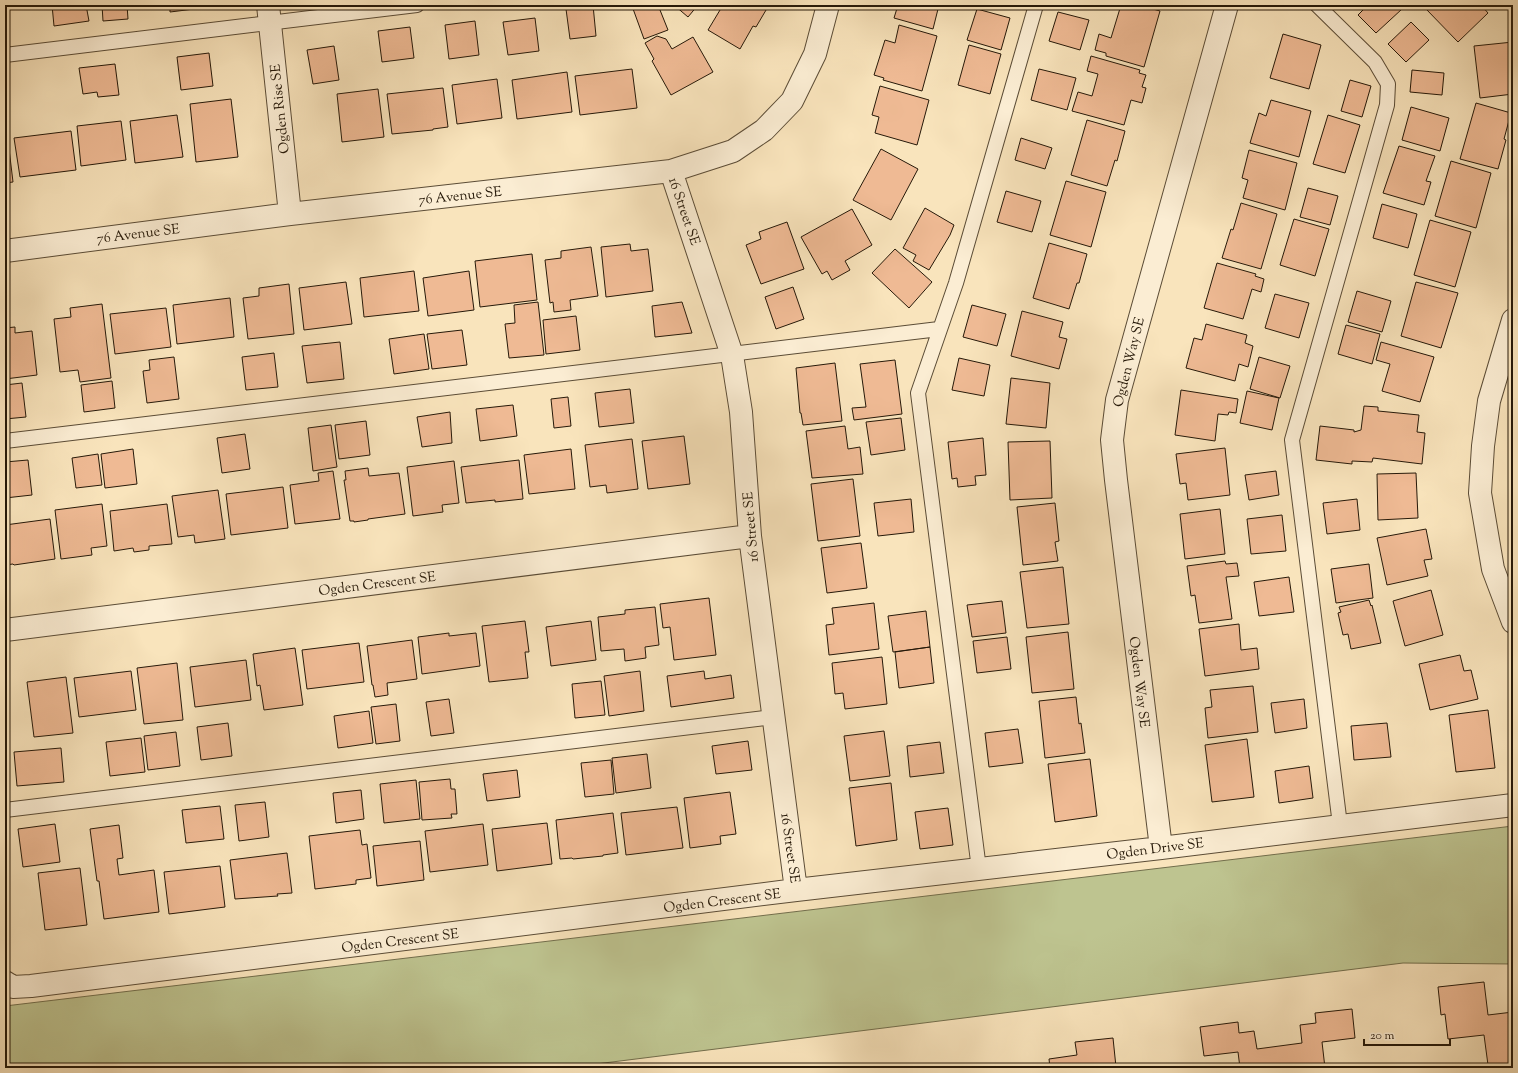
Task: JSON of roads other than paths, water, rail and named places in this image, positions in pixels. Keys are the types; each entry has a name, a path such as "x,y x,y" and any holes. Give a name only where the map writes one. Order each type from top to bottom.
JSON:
{"street":[{"name":"76 Avenue SE","path":"5,251 290,214 671,171 733,151 764,130 783,111 792,101 815,54 828,5"},
{"name":"Ogden Way SE","path":"1161,848 1112,440 1117,400 1227,5"},
{"name":"Ogden Rise SE","path":"269,14 290,214"},
{"name":"16 Street SE","path":"671,171 732,355 741,412 750,536 796,890"},
{"path":"1513,320 1489,401 1483,446 1480,493 1493,569 1513,622"},
{"name":"Ogden Crescent SE","path":"5,630 750,536"},
{"name":"Ogden Drive SE","path":"796,890 1161,848 1513,805"},
{"name":"Ogden Crescent SE","path":"5,982 13,987 32,986 796,890"}],"lane":[{"path":"5,55 269,14 417,5"},
{"path":"980,869 918,393 956,282 1036,5"},
{"path":"1317,5 1375,62 1388,84 1387,105 1292,440 1340,825"},
{"path":"5,442 939,329"},
{"path":"5,810 773,717"}]}
